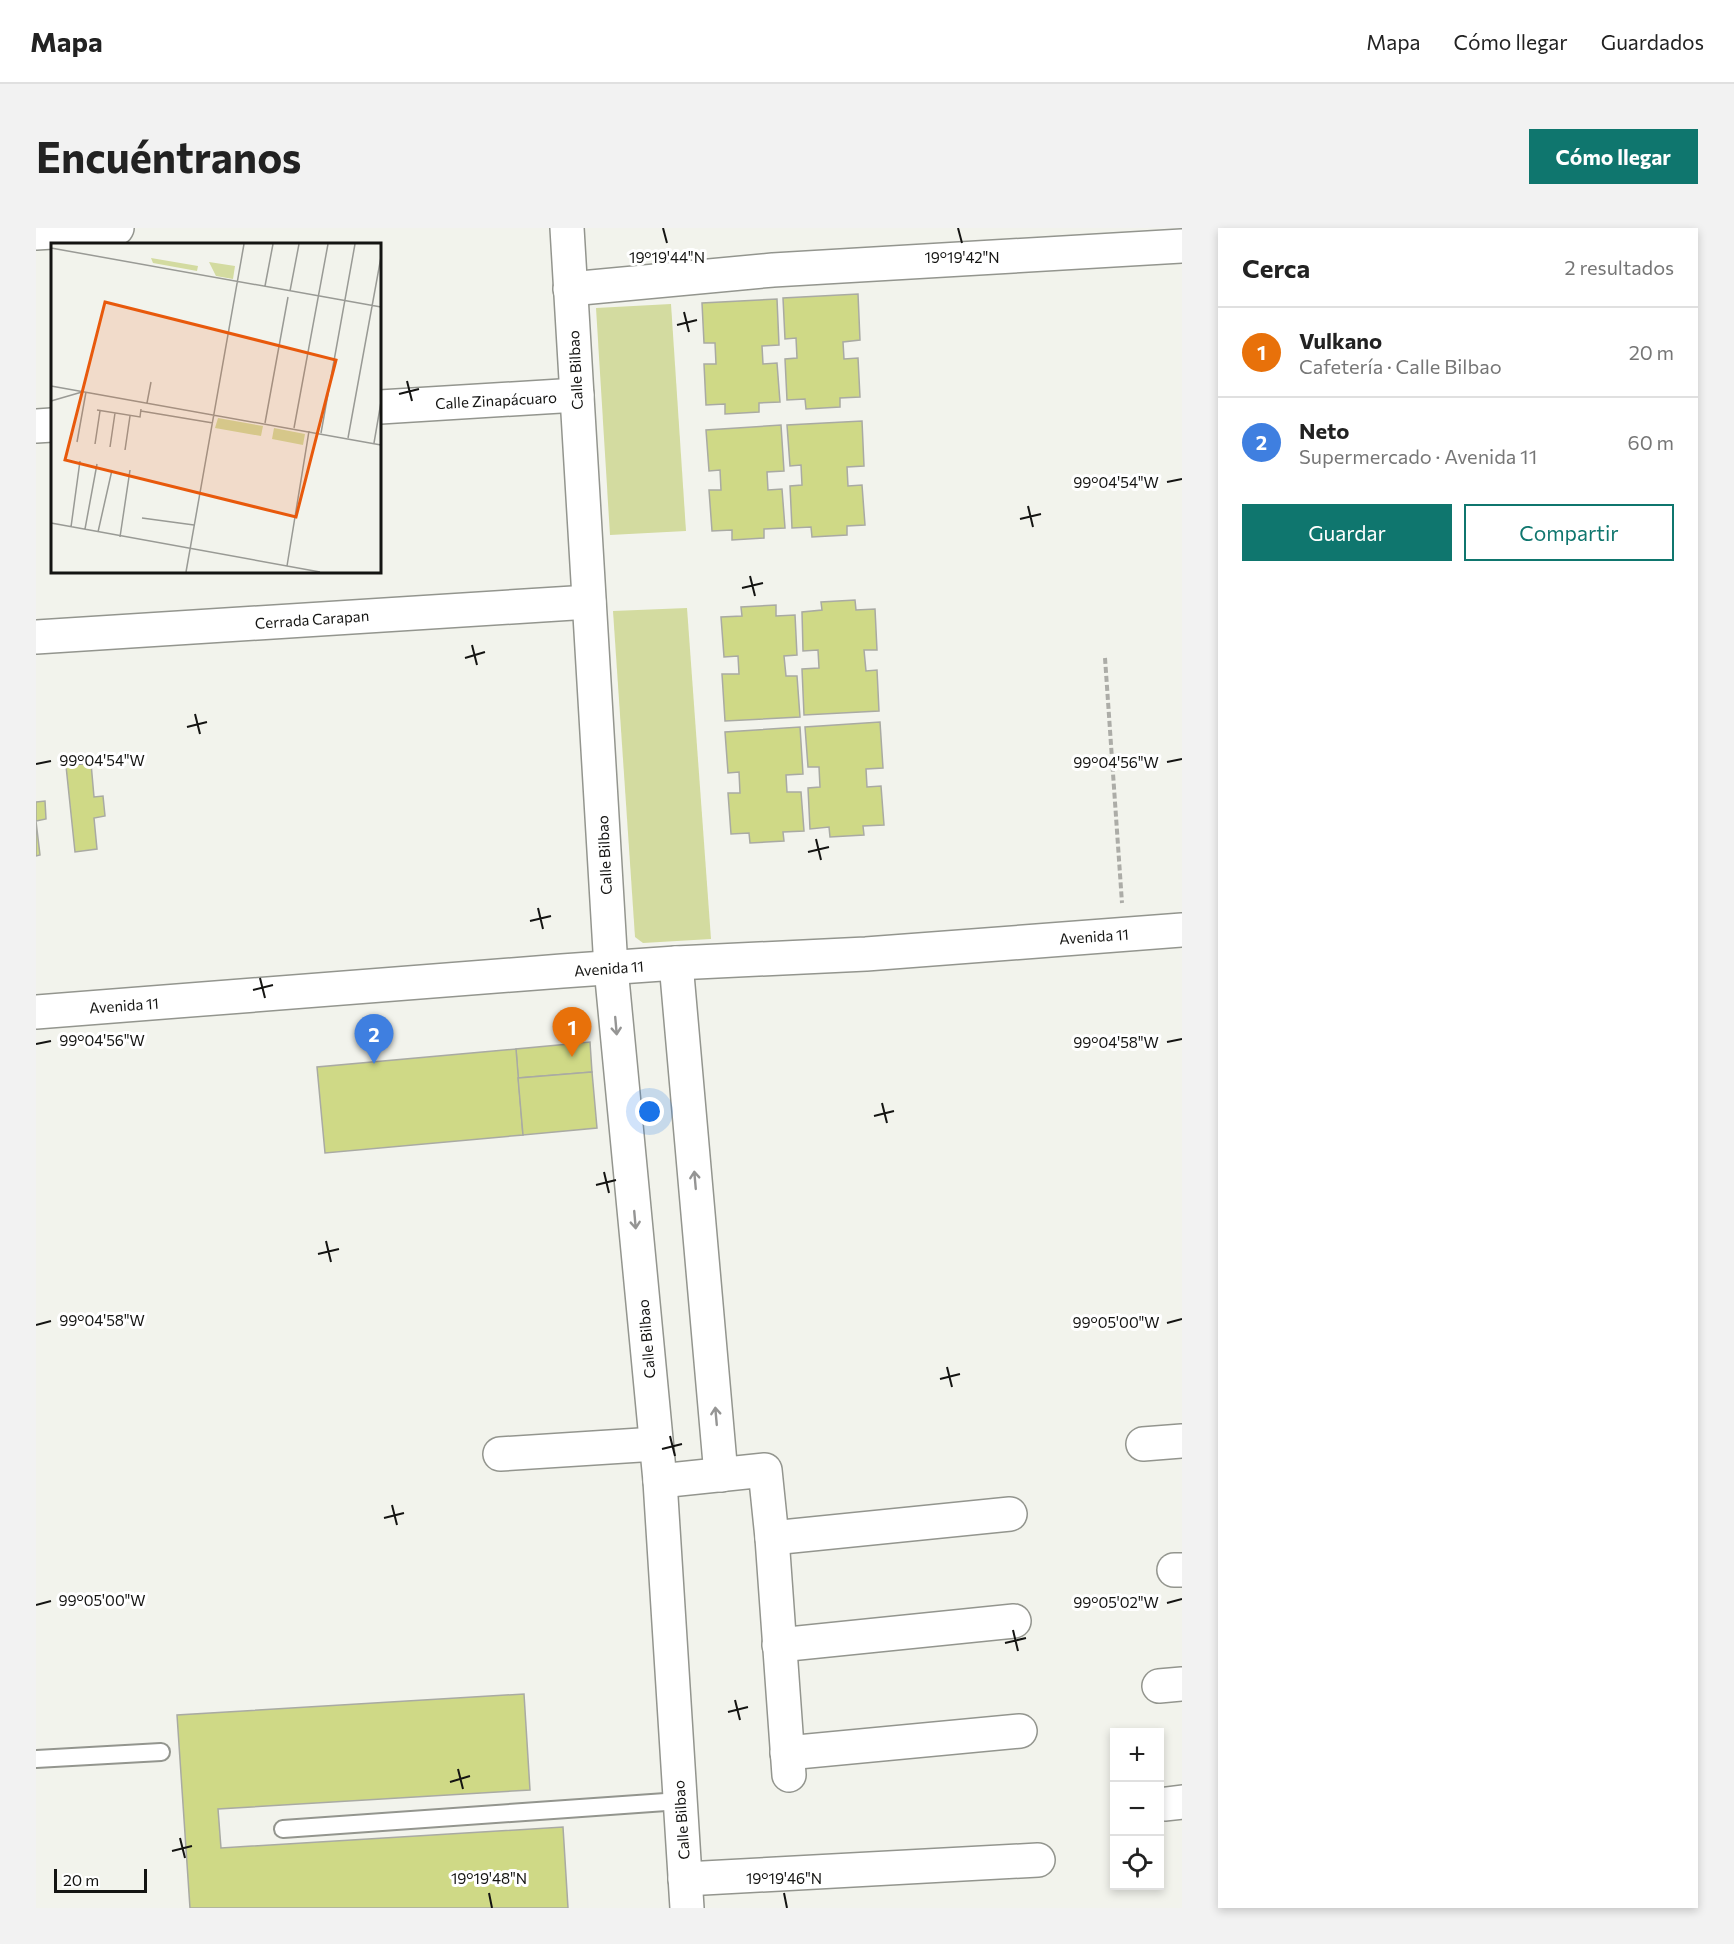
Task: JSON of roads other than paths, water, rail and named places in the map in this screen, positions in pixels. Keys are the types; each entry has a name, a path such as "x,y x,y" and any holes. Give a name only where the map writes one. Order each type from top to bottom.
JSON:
{"street":[{"path":"36,233 117,228"},
{"name":"Calle Bilbao","path":"567,228 611,968 660,1481 686,1893"},
{"path":"570,289 773,270 1182,246"},
{"name":"Calle Zinapácuaro","path":"381,407 577,395"},
{"path":"36,426 51,425"},
{"name":"Cerrada Carapan","path":"36,637 589,602"},
{"name":"Avenida 11","path":"36,1012 676,963 866,954 1182,930"},
{"path":"676,963 721,1474"},
{"path":"1143,1444 1182,1441"},
{"path":"500,1454 656,1444"},
{"path":"660,1481 765,1470 788,1764 1020,1731"},
{"path":"772,1538 1011,1514"},
{"path":"779,1645 1014,1621"},
{"path":"686,1893 1038,1860"}],"lane":[{"path":"36,1759 161,1752"},
{"path":"283,1829 680,1801"}],"place":[{"name":"Vulkano","path":"572,1057"},
{"name":"Neto","path":"374,1064"}]}
